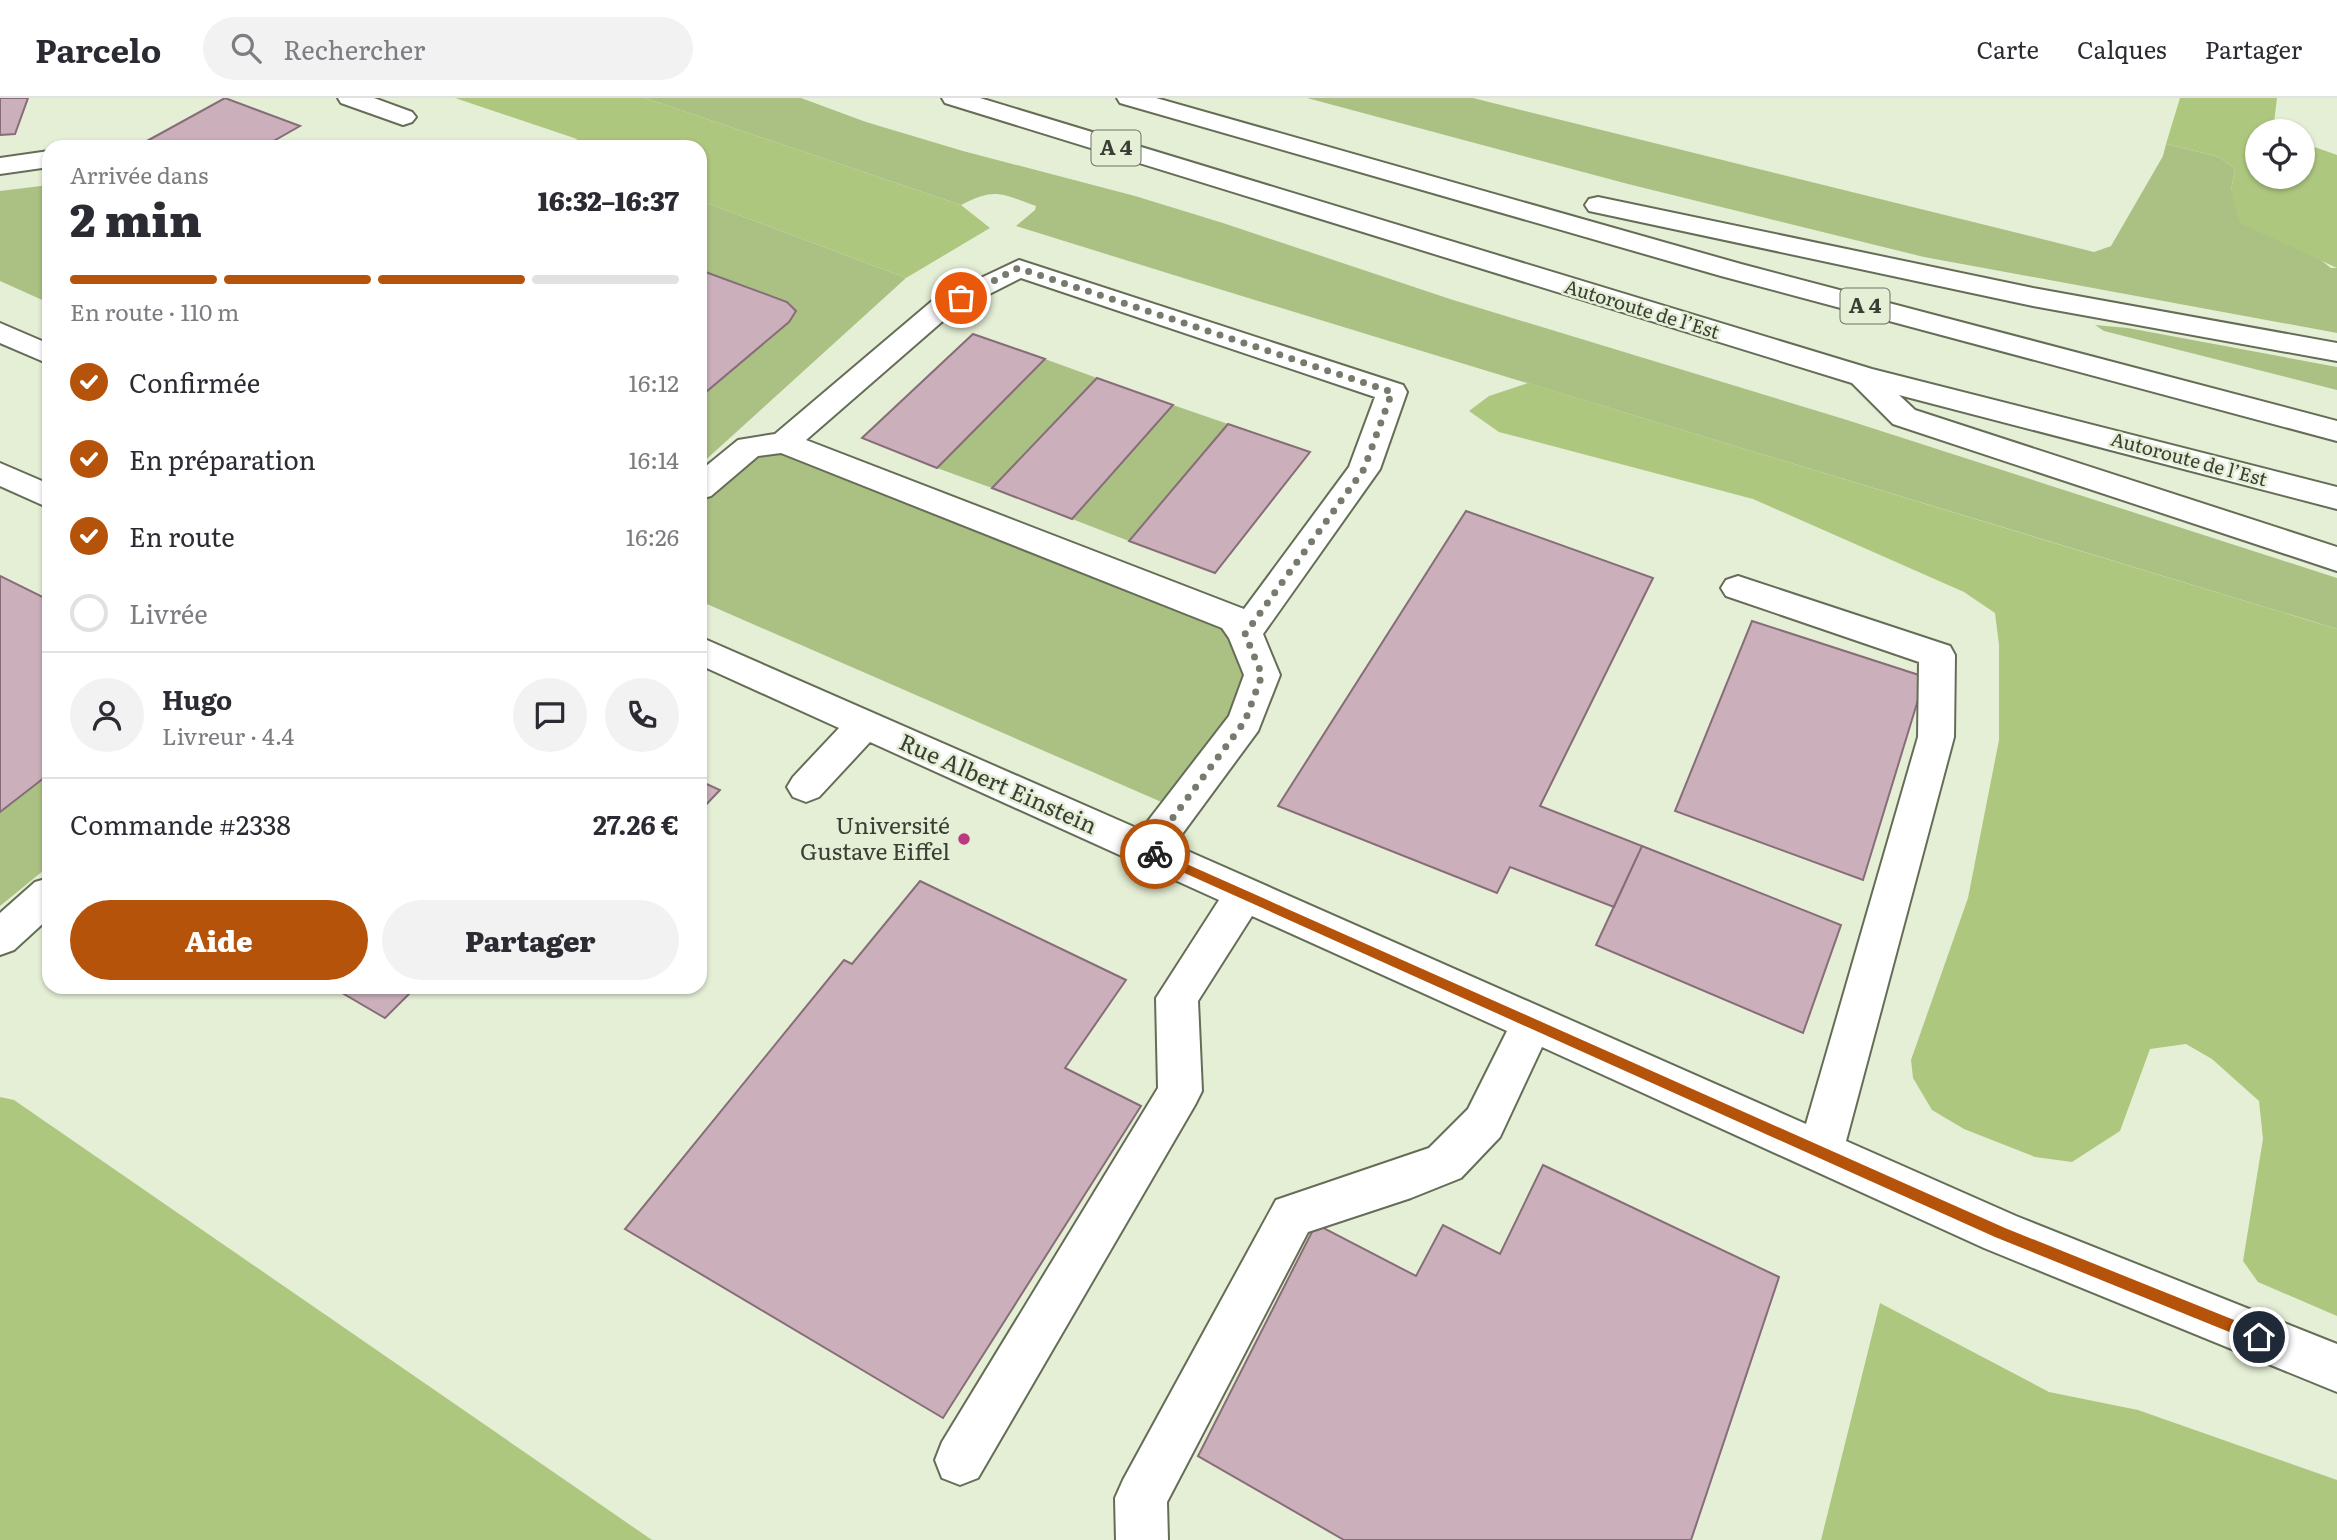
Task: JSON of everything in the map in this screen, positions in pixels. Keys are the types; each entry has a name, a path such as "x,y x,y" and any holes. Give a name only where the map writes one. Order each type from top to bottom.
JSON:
{"main road":[{"path":"350,98 403,117"},
{"name":"Autoroute de l’Est","path":"954,98 1862,376 2337,498"},
{"name":"A 4","path":"1129,98 1394,176 2013,348 2337,431"},
{"path":"0,166 42,160"},
{"path":"1394,176 1495,178 1646,217 2033,298 2337,352"},
{"path":"784,443 942,307 1018,268 1392,392 1364,469 1245,634"},
{"path":"0,332 42,352"},
{"path":"1862,376 1904,417 2337,559"},
{"path":"707,482 749,447 784,443 1234,619 1245,634 1262,675 1245,721 1148,851"},
{"path":"0,473 42,494"},
{"path":"1738,589 1937,655 1936,737 1820,1153"},
{"name":"Rue Albert Einstein","path":"707,653 2000,1232 2337,1368"},
{"path":"806,787 865,724"},
{"path":"960,1460 1180,1091 1177,998 1244,895"},
{"path":"0,938 42,900"},
{"path":"1142,1540 1141,1498 1292,1215 1411,1177 1445,1163 1484,1123 1532,1023"}],"green space":[{"path":"455,98 645,98 961,205 990,228 906,278 707,203 707,140 577,139"},
{"path":"645,98 801,98 866,122 963,151 1135,196 1223,223 1450,299 1847,420 2337,578 2337,629 1016,226 1035,210 1036,206 1014,198 991,194 961,205"},
{"path":"1307,98 1473,98 2094,252 2111,246 2163,156 2166,144 2219,157 2235,169 2231,190 2331,268 2337,268 2337,333 1924,257 1628,184"},
{"path":"2180,98 2277,98 2274,119 2245,119 2245,189 2315,189 2315,147 2337,155 2337,268 2240,223 2231,190 2235,169 2219,157 2166,144"},
{"path":"42,186 42,300 0,281 0,191"},
{"path":"707,203 906,278 707,459 707,391 789,322 796,312 787,302 707,273"},
{"path":"2095,325 2128,328 2337,367 2337,390 2104,331"},
{"path":"1045,359 1097,378 992,488 937,468"},
{"path":"1528,383 2337,629 2337,1316 2258,1282 2243,1261 2263,1139 2259,1101 2212,1059 2186,1044 2150,1049 2120,1131 2072,1162 2035,1157 1964,1129 1932,1110 1913,1078 1911,1060 1968,898 1999,740 1999,645 1995,613 1964,592 1753,499 1499,432 1469,411 1489,396"},
{"path":"1173,405 1228,424 1129,541 1072,519"},
{"path":"789,455 1204,615 1230,632 1247,681 1240,705 1166,804 707,604 707,499 754,458"},
{"path":"42,779 42,872 0,906 0,812"},
{"path":"0,1097 14,1100 652,1540 0,1540"},
{"path":"1880,1303 2049,1392 2138,1410 2337,1480 2337,1540 1821,1540"}],"building":[{"path":"0,98 28,98 15,134 0,135"},
{"path":"225,98 300,126 275,140 149,140"},
{"path":"707,273 787,302 796,311 789,322 707,391"},
{"path":"973,334 1045,359 937,468 862,438"},
{"path":"1097,378 1173,405 1072,519 992,488"},
{"path":"1228,424 1310,452 1215,573 1129,541"},
{"path":"1466,511 1653,578 1540,806 1642,846 1614,907 1510,867 1497,893 1278,806"},
{"path":"0,576 42,597 42,779 0,812"},
{"path":"1752,621 1925,677 1863,880 1675,811"},
{"path":"707,784 720,790 707,804"},
{"path":"1642,846 1841,925 1803,1033 1596,945"},
{"path":"920,881 1126,980 1065,1068 1141,1106 943,1418 625,1229 844,960 852,964"},
{"path":"344,994 409,994 385,1018"},
{"path":"1543,1165 1779,1277 1691,1540 1344,1540 1198,1456 1316,1224 1416,1276 1443,1225 1500,1254"}],"way so far":[{"path":"961,298 1018,268 1392,392 1364,469 1245,634 1262,675 1245,721 1148,851 1155,854"}],"place":[{"name":"Université Gustave Eiffel","path":"964,839"}],"route":[{"path":"1155,854 2000,1232 2259,1337"}]}
